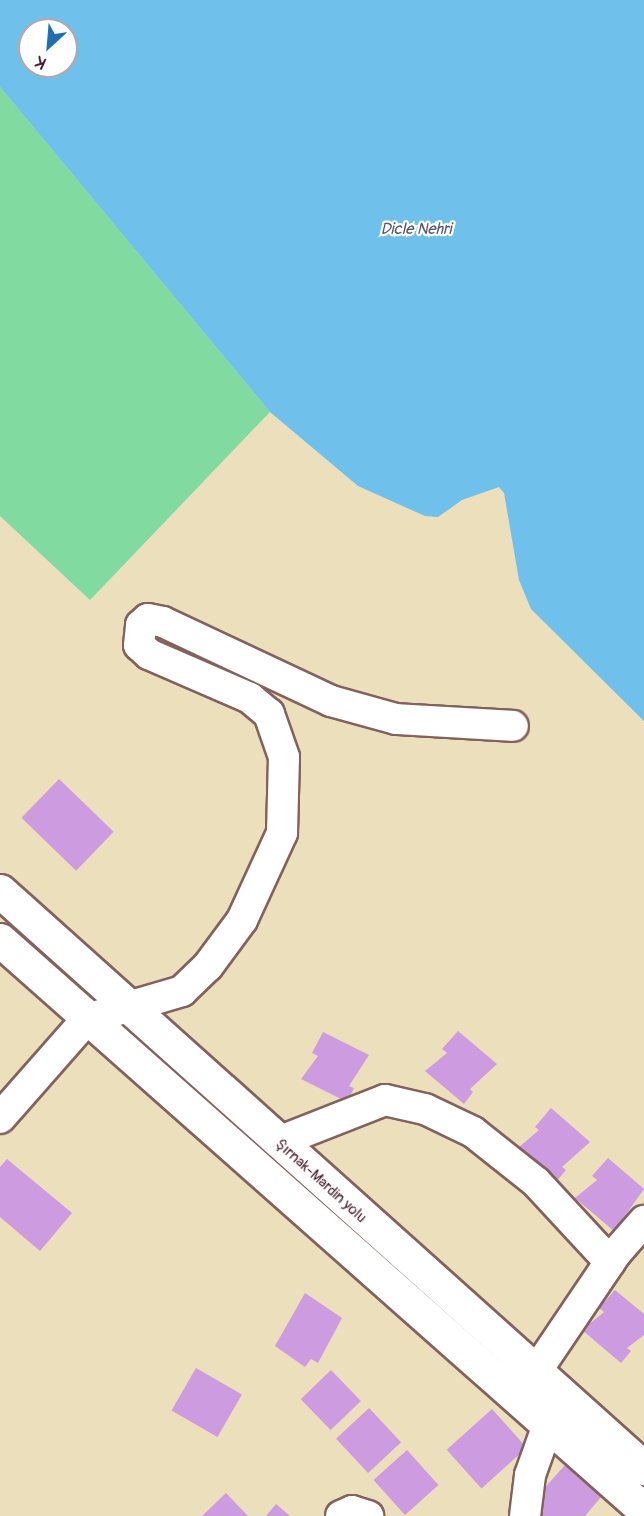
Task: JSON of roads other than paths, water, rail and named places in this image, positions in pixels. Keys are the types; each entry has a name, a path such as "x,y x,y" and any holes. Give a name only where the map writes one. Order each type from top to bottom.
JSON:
{"main road":[{"name":"Şırnak-Mardin yolu","path":"0,891 129,1010 644,1468"},
{"name":"Şırnak-Mardin yolu","path":"0,940 87,1019 549,1422 644,1510"}],"street":[{"path":"0,1118 87,1019 129,1010 182,991 208,966 242,920 282,832 286,801 284,757 269,714 250,698 149,654 138,635 148,619 331,701 396,719 513,726"},
{"path":"278,1142 385,1100 425,1109 473,1132 536,1182 610,1262"},
{"path":"535,1373 610,1262 644,1221"},
{"path":"525,1516 530,1475 549,1422"},
{"path":"341,1516 352,1511 368,1516"}],"water":[{"name":"Dicle Nehri","path":"0,0 644,0 644,721 531,609 519,580 504,493 499,487 462,500 438,517 425,516 358,486 270,412 0,87"}]}
